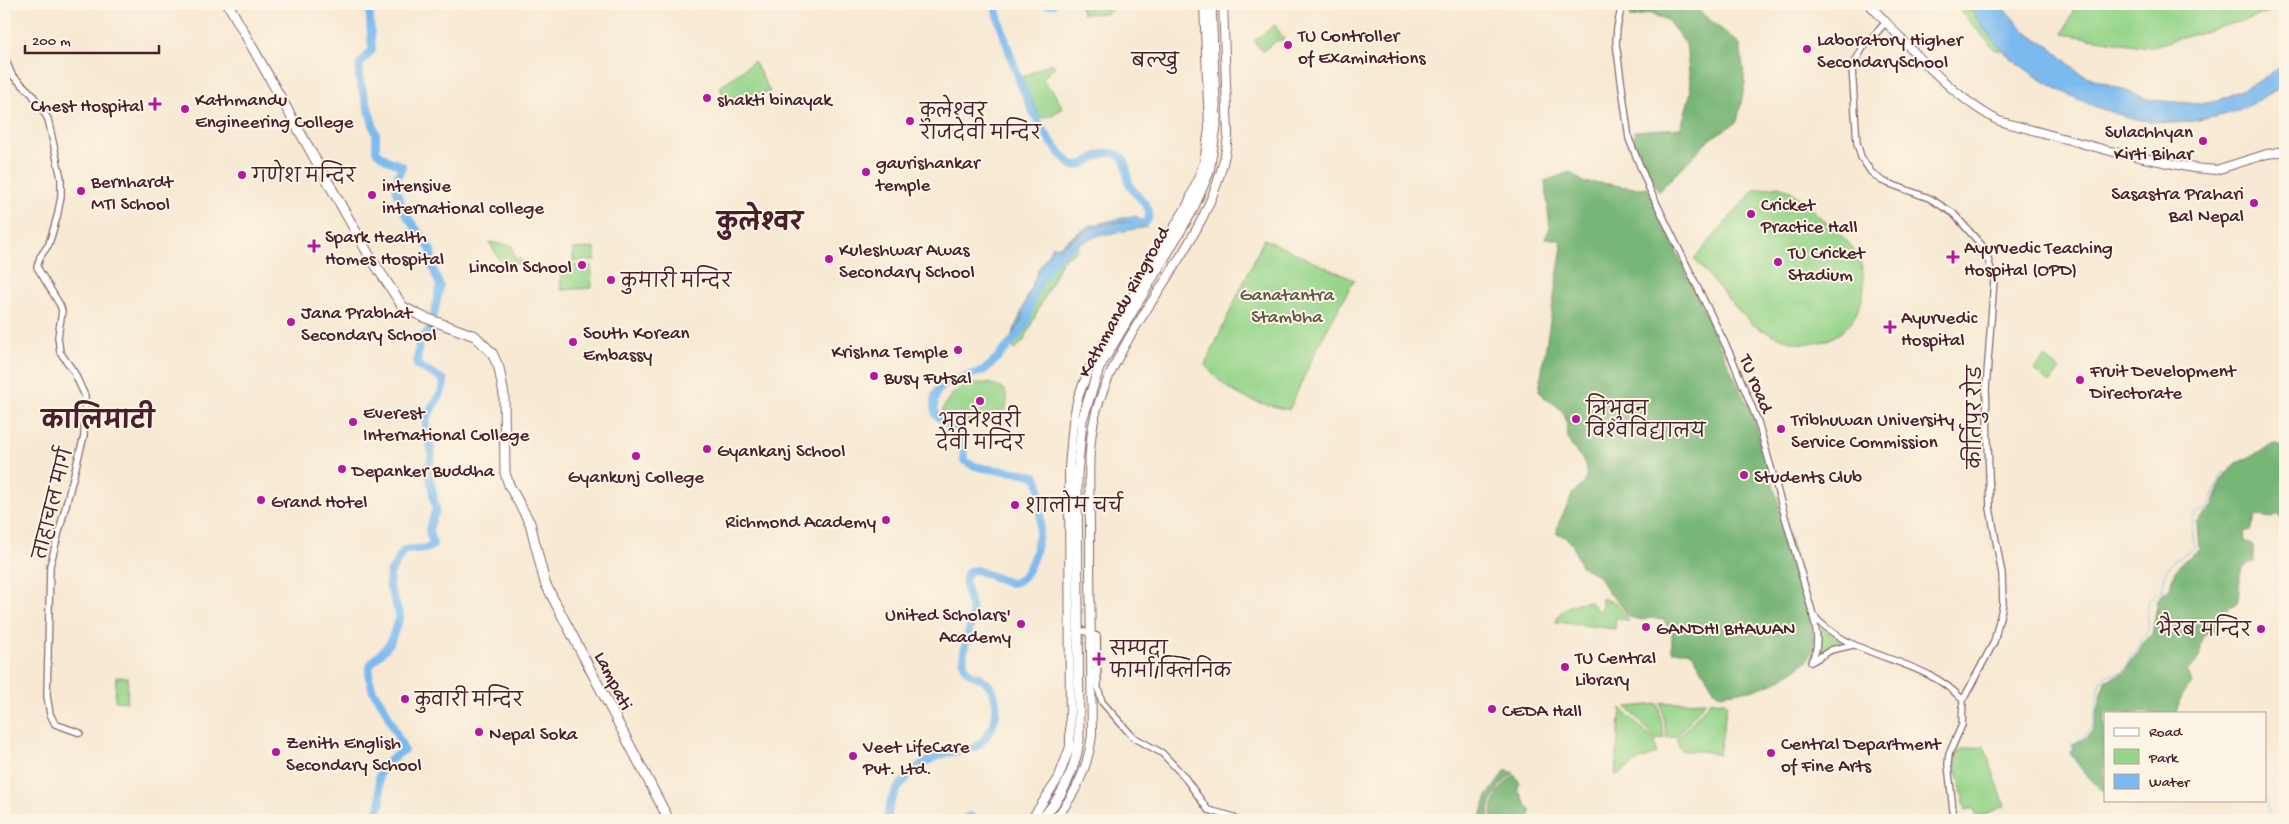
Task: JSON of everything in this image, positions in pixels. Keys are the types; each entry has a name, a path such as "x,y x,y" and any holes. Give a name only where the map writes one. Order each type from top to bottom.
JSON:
{"highway":[{"name":"Lampati","path":"228,4 369,255 403,307 422,317 475,336 486,345 496,360 504,395 503,461 508,485 530,523 545,583 669,820"},
{"name":"Kathmandu Ringroad","path":"1047,820 1067,793 1081,760 1078,705 1086,632 1082,461 1090,407 1110,359 1202,200 1216,164 1220,145 1214,99 1212,4"},
{"name":"Kathmandu Ringroad","path":"1040,820 1064,788 1075,761 1079,741 1077,474 1078,445 1085,408 1096,376 1110,348 1201,192 1214,148 1216,4"}],"main road":[{"path":"1204,4 1214,99"},
{"path":"1054,820 1084,775 1089,759 1092,735 1086,632 1091,448 1095,416 1110,373 1205,212 1220,176 1226,156 1228,136 1222,4"},
{"path":"1869,4 1946,82 1984,113 1999,121 2110,151 2193,168 2216,170 2285,150"},
{"path":"1031,820 1052,791 1066,762 1078,705"}],"street":[{"name":"TU road","path":"1622,4 1616,28 1616,44 1629,139 1649,188 1731,356 1758,422 1813,615 1817,642 1815,656 1811,662 1831,650 1852,645"},
{"name":"कीर्तिपुर रोड","path":"1886,22 1862,49 1852,68 1857,143 1861,157 1871,172 1882,181 1929,198 1953,213 1985,249 1994,280 1986,389 1991,518 2002,580 2003,604 1994,642 1963,700 1962,725 1948,759 1954,820"},
{"name":"ताहाचल मार्ग","path":"4,56 12,75 32,94 48,119 62,185 60,204 49,244 40,256 37,267 60,305 60,352 74,372 85,396 84,436 50,566 47,696 50,714 55,724 80,733"},
{"path":"1813,615 1827,629 1852,645 1928,674 1948,686 1963,700"},
{"path":"1086,632 1097,636 1098,688 1102,702 1134,736 1162,753 1183,775 1208,810 1231,816 1237,820"}],"green space":[{"path":"1118,4 1108,13 1083,14 1079,5"},
{"path":"1630,4 1690,4 1740,44 1745,83 1737,122 1711,138 1659,191 1646,170 1636,147 1634,131 1681,128 1691,91 1686,44 1667,20 1648,13 1630,19"},
{"path":"1954,4 1967,4 2004,51 1995,50"},
{"path":"2076,4 2285,4 2285,6 2249,19 2149,47 2063,34"},
{"path":"1275,25 1284,39 1278,40 1262,51 1254,41"},
{"path":"754,61 770,92 724,99 720,87"},
{"path":"1049,64 1055,66 1042,80 1053,91 1063,108 1052,115 1041,118 1021,78"},
{"path":"1570,172 1585,183 1593,182 1632,188 1647,187 1755,422 1798,570 1815,643 1808,660 1780,680 1757,689 1719,694 1715,691 1692,653 1688,651 1672,651 1672,633 1664,620 1651,618 1642,620 1629,617 1617,600 1608,593 1598,575 1582,567 1572,543 1557,533 1559,523 1572,494 1584,484 1586,476 1585,464 1569,441 1562,411 1543,396 1539,390 1562,247 1560,240 1545,238 1550,228 1545,181"},
{"name":"TU Cricket Stadium","path":"1779,186 1792,192 1846,240 1859,258 1864,278 1862,298 1855,316 1843,330 1826,340 1807,344 1784,339 1757,327 1735,307 1694,259 1754,190"},
{"path":"1142,222 1147,227 1097,236 1078,245 1077,250 1062,260 1023,342 1014,350 1011,340 1042,278 1061,250 1073,239 1088,231 1108,226"},
{"name":"Ganatantra Stambha","path":"1264,239 1354,280 1317,348 1289,410 1263,404 1242,396 1214,376 1205,365"},
{"path":"489,242 512,246 515,259 521,259 521,263 504,267"},
{"path":"595,248 595,260 573,261 573,249"},
{"path":"591,265 592,288 561,290 560,266"},
{"path":"2045,357 2060,370 2049,383 2034,370"},
{"path":"978,383 987,383 1004,390 1007,401 1003,417 976,418 968,423 942,412 944,405 951,395 960,388"},
{"path":"2277,444 2285,448 2285,517 2280,518 2276,514 2271,518 2256,516 2251,530 2244,532 2245,542 2253,546 2254,562 2247,564 2243,568 2237,603 2228,608 2227,613 2219,618 2215,633 2205,634 2199,657 2193,666 2187,670 2192,682 2181,696 2176,712 2104,712 2104,793 2084,773 2071,753 2074,749 2073,744 2086,738 2093,730 2105,681 2126,671 2131,660 2139,653 2143,642 2152,634 2158,600 2162,593 2170,589 2179,565 2199,550 2197,523 2213,506 2221,481 2237,463 2270,445"},
{"path":"1602,598 1616,603 1629,621 1616,617 1615,629 1556,622 1561,612 1569,606 1578,603 1589,601 1599,612 1602,608"},
{"path":"1820,628 1841,641 1842,644 1821,653 1819,651"},
{"path":"116,677 128,677 127,702 115,701"},
{"path":"1706,701 1676,737 1667,738 1661,703"},
{"path":"1724,701 1727,704 1719,755 1703,751 1682,751 1676,740 1710,702"},
{"path":"1658,704 1664,738 1656,740 1627,707"},
{"path":"1621,708 1655,742 1657,754 1640,760 1615,776"},
{"path":"1984,746 2005,806 1976,817 1973,808 1966,810 1956,768 1957,753 1963,749"},
{"path":"1506,770 1514,773 1495,794 1488,820 1480,820 1487,796"},
{"path":"1515,775 1520,784 1518,790 1531,813 1527,820 1491,820 1497,794 1504,784"}],"water":[{"path":"1967,4 1999,4 2027,33 2053,49 2081,74 2150,100 2200,104 2218,101 2256,83 2285,64 2285,85 2242,108 2214,117 2174,123 2132,118 2109,112 2087,103 2065,93 2026,70 1998,45"},
{"path":"1136,216 1142,221 1115,223 1088,230 1073,238 1060,249 1050,262 1011,338 1038,270 1053,246 1058,247 1088,226"}],"waterway":[{"path":"368,820 376,813 381,800 379,781 383,768 404,750 384,707 373,691 369,677 370,665 390,643 400,616 389,585 390,573 404,550 428,548 433,545 429,529 436,510 428,466 432,455 426,424 429,412 444,386 444,380 417,365 419,342 431,328 440,286 432,266 431,250 405,213 397,193 396,181 402,166 387,160 376,151 376,134 359,78 360,64 372,50 369,4"},
{"path":"888,820 892,799 904,780 912,772 940,755 973,748 984,740 993,725 996,710 995,695 987,683 971,674 965,667 964,649 972,618 965,582 966,577 969,571 976,570 1010,583 1020,580 1028,570 1034,555 1041,519 1040,487 1036,477 1018,472 978,467 964,460 963,439 960,433 936,415 934,403 936,394 948,382 986,369 1012,342 1025,325 1032,299 1043,276 1059,255 1086,236 1104,230 1146,222 1149,214 1145,204 1133,191 1129,183 1125,162 1120,156 1104,153 1084,164 1073,166 1058,151 1045,133 1034,114 1016,73 996,11 998,4"},
{"path":"1040,4 1053,4"},
{"path":"2104,793 2084,773 2070,754 2073,748 2072,744 2083,738 2093,725 2100,682 2108,675 2121,672 2127,666 2130,656 2137,653 2140,639 2145,636 2148,628 2147,604 2153,596 2162,590 2166,570 2174,560 2194,548 2192,525 2195,513 2208,509 2223,471"},
{"path":"2266,800 2270,820"},
{"path":"962,820 969,816 978,820"}],"place":[{"name":"TU Controller of Examinations","path":"1288,45"},
{"name":"Laboratory Higher SecondarySchool","path":"1807,49"},
{"name":"shakti binayak","path":"707,98"},
{"name":"Chest Hospital","path":"155,104"},
{"name":"Kathmandu Engineering College","path":"185,109"},
{"name":"कुलेश्वर राजदेवी मन्दिर","path":"910,121"},
{"name":"Sulachhyan Kirti Bihar","path":"2203,141"},
{"name":"gaurishankar temple","path":"866,172"},
{"name":"गणेश मन्दिर","path":"242,175"},
{"name":"Bernhardt MTI School","path":"81,191"},
{"name":"intensive international college","path":"372,195"},
{"name":"Sasastra Prahari Bal Nepal","path":"2254,203"},
{"name":"Cricket Practice Hall","path":"1751,214"},
{"name":"Spark Health Homes Hospital","path":"314,246"},
{"name":"Ayurvedic Teaching Hospital (OPD)","path":"1953,257"},
{"name":"Kuleshwar Awas Secondary School","path":"829,259"},
{"name":"TU Cricket Stadium","path":"1778,262"},
{"name":"Lincoln School","path":"582,265"},
{"name":"कुमारी मन्दिर","path":"611,280"},
{"name":"Jana Prabhat Secondary School","path":"291,322"},
{"name":"Ayurvedic Hospital","path":"1890,327"},
{"name":"South Korean Embassy","path":"573,342"},
{"name":"Krishna Temple","path":"958,350"},
{"name":"Busy Futsal","path":"874,376"},
{"name":"Fruit Development Directorate","path":"2080,380"},
{"name":"भुवनेश्वरी देवी मन्दिर","path":"980,401"},
{"name":"त्रिभुवन विश्वविद्यालय","path":"1576,419"},
{"name":"Everest International College","path":"353,422"},
{"name":"Tribhuwan University Service Commission","path":"1781,429"},
{"name":"Gyankanj School","path":"707,449"},
{"name":"Gyankunj College","path":"636,456"},
{"name":"Depanker Buddha","path":"342,469"},
{"name":"Students Club","path":"1744,475"},
{"name":"Grand Hotel","path":"261,500"},
{"name":"शालोम चर्च","path":"1015,505"},
{"name":"Richmond Academy","path":"886,520"},
{"name":"United Scholars' Academy","path":"1021,624"},
{"name":"GANDHI BHAWAN","path":"1646,627"},
{"name":"भैरब मन्दिर","path":"2261,629"},
{"name":"सम्पदा फार्मा/क्लिनिक","path":"1099,659"},
{"name":"TU Central Library","path":"1565,667"},
{"name":"कुवारी मन्दिर","path":"405,699"},
{"name":"CEDA Hall","path":"1492,709"},
{"name":"Nepal Soka","path":"479,732"},
{"name":"Zenith English Secondary School","path":"276,752"},
{"name":"Central Department of Fine Arts","path":"1771,753"},
{"name":"Veet LifeCare Pvt. Ltd.","path":"853,756"}],"district":[{"name":"बल्खु","path":"1155,60"},
{"name":"कुलेश्वर","path":"760,222"},
{"name":"कालिमाटी","path":"98,420"}]}
